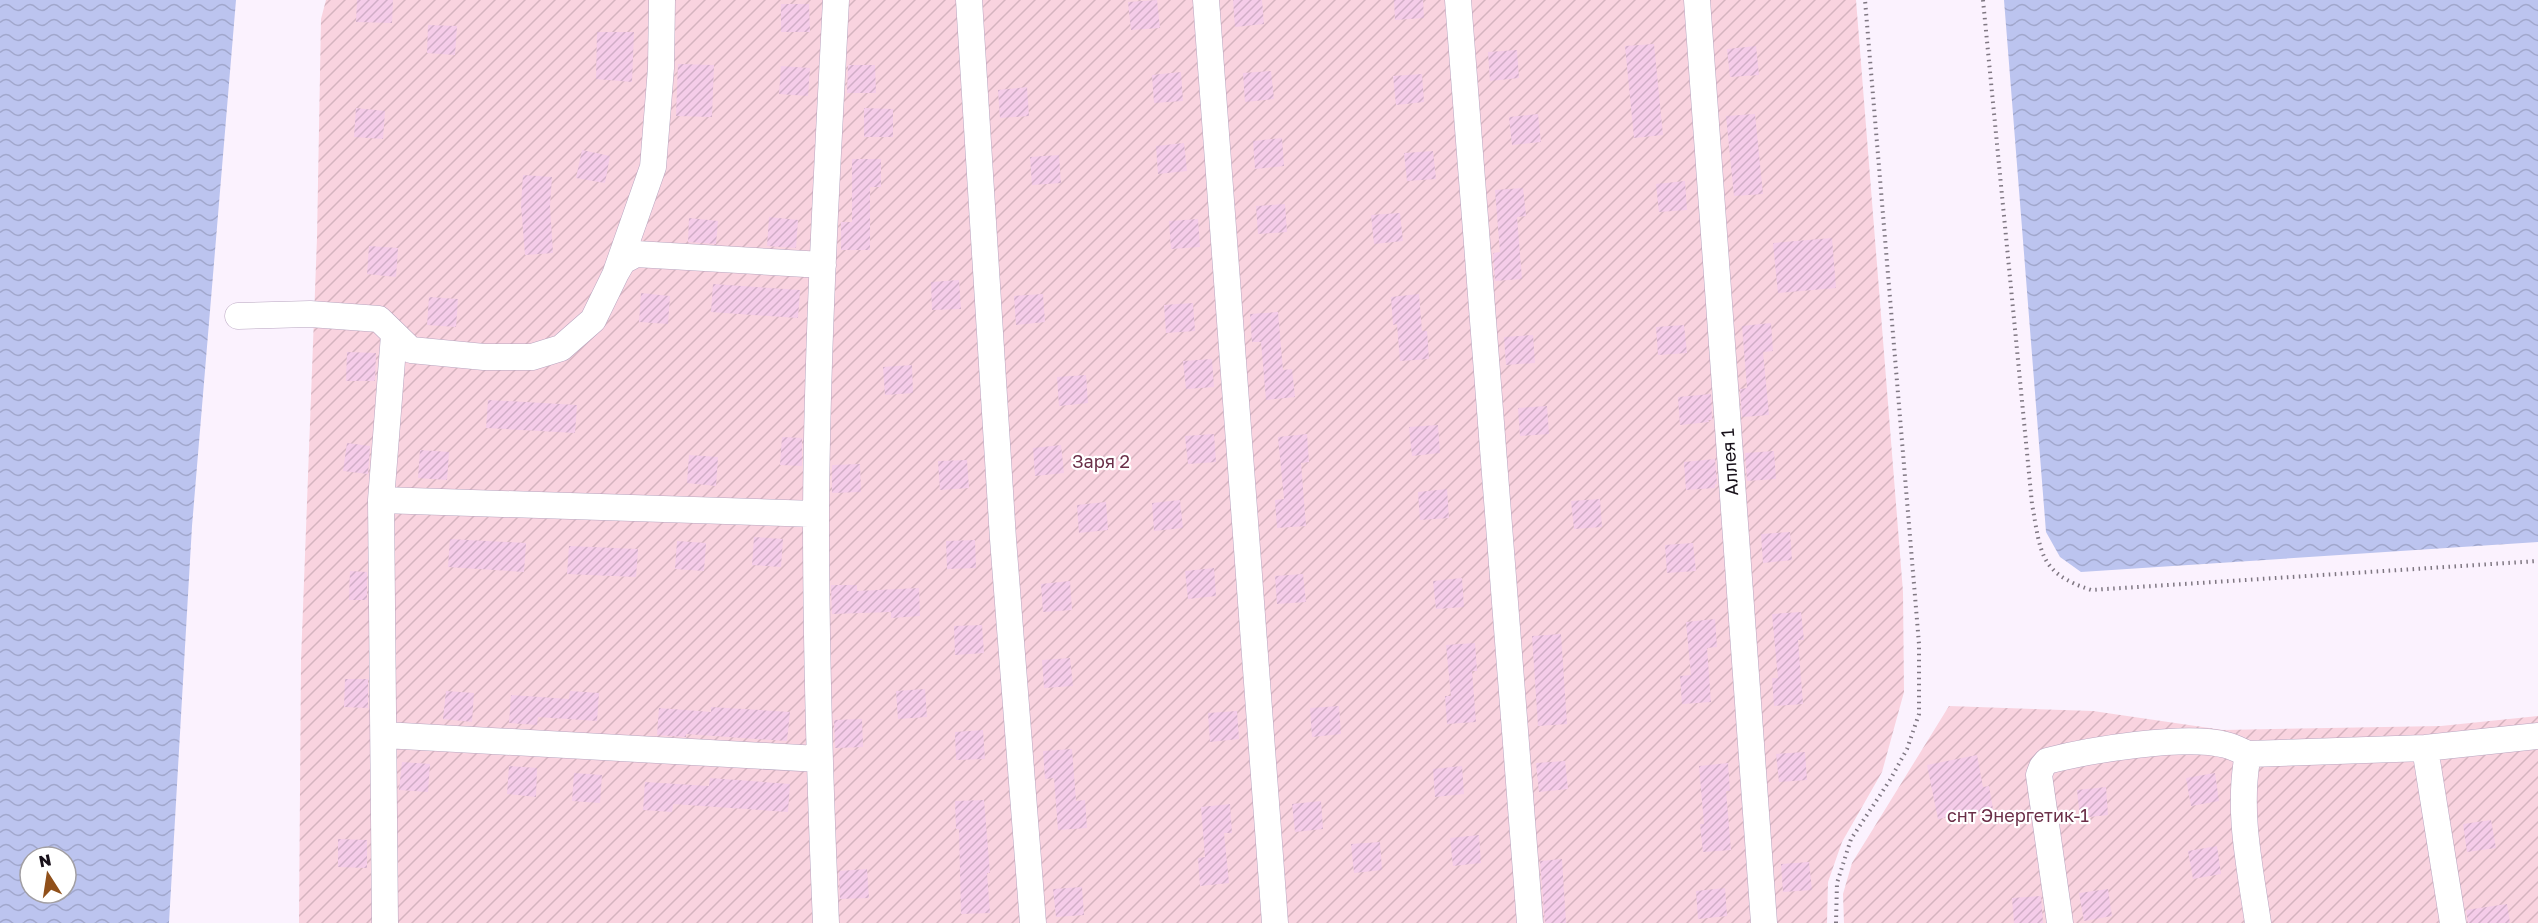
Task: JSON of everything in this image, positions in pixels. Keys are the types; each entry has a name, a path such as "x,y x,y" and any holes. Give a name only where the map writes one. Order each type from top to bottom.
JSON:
{"lane":[{"path":"615,275 653,167 661,68 662,0"},
{"path":"826,923 819,759 816,514 823,265 836,0"},
{"path":"969,0 1003,539 1033,923"},
{"path":"1206,0 1275,923"},
{"path":"1458,0 1530,923"},
{"name":"Аллея 1","path":"1696,0 1764,923"},
{"path":"238,316 310,314 380,319 411,350 484,357 532,357 561,348 593,320 623,261 636,254 823,265"},
{"path":"385,923 381,500 394,335"},
{"path":"381,500 816,514"},
{"path":"384,735 819,759"},
{"path":"2060,923 2039,775 2042,766 2047,761 2158,743 2197,741 2227,745 2248,754 2425,748 2538,736"},
{"path":"2425,748 2453,923"},
{"path":"2248,754 2243,780 2243,822 2258,923"}],"path":[{"path":"1836,923 1837,883 1851,839 1890,780 1907,749 1919,714 1920,644 1864,0"},
{"path":"1983,0 2032,504 2041,551 2049,567 2067,583 2091,590 2538,561"}],"green space":[{"name":"Заря 2","path":"326,0 1856,0 1903,592 1904,692 1882,772 1842,842 1828,882 1827,923 299,923 301,661 317,238 321,19"},
{"name":"снт Энергетик-1","path":"1949,706 2093,711 2223,730 2441,726 2538,716 2538,923 1844,923 1843,894 1852,863"}],"water":[{"path":"0,0 236,0 192,526 169,923 0,923"},
{"path":"2004,0 2538,0 2538,542 2081,572 2060,557 2046,532"}],"building":[{"path":"357,0 393,0 392,23 356,22"},
{"path":"1157,0 1160,28 1131,30 1128,2"},
{"path":"1233,0 1262,0 1264,24 1235,27"},
{"path":"1394,0 1423,0 1424,18 1395,20"},
{"path":"781,4 809,4 810,32 781,32"},
{"path":"428,25 457,26 455,55 427,53"},
{"path":"597,32 634,32 632,82 596,79"},
{"path":"1654,44 1663,135 1634,138 1625,46"},
{"path":"1756,46 1759,75 1730,77 1727,49"},
{"path":"1517,50 1519,78 1490,81 1488,52"},
{"path":"678,64 714,65 712,117 676,116"},
{"path":"848,65 875,65 876,93 847,93"},
{"path":"781,66 810,68 808,96 779,94"},
{"path":"1271,71 1274,99 1245,102 1243,73"},
{"path":"1181,72 1183,101 1154,103 1152,75"},
{"path":"1422,74 1424,102 1396,105 1393,76"},
{"path":"1027,87 1029,116 1000,118 998,90"},
{"path":"356,108 385,111 383,139 354,137"},
{"path":"864,108 893,109 893,137 864,137"},
{"path":"1538,114 1541,142 1512,145 1509,117"},
{"path":"1755,114 1763,194 1734,196 1726,116"},
{"path":"1282,138 1284,166 1255,169 1253,141"},
{"path":"1184,143 1187,171 1158,174 1156,146"},
{"path":"582,150 610,156 605,183 576,178"},
{"path":"1433,151 1436,179 1407,181 1404,153"},
{"path":"1059,155 1061,183 1032,185 1030,157"},
{"path":"852,159 881,159 881,187 870,187 870,250 841,250 841,222 852,222"},
{"path":"523,175 552,177 550,206 553,253 525,255 521,205"},
{"path":"1685,181 1687,210 1659,212 1656,184"},
{"path":"1523,188 1526,216 1517,217 1522,279 1495,281 1493,253 1500,252 1495,190"},
{"path":"1285,204 1287,232 1258,234 1256,206"},
{"path":"1400,213 1403,241 1374,244 1371,215"},
{"path":"769,217 798,220 796,248 767,246"},
{"path":"689,218 718,221 716,244 688,242"},
{"path":"1198,219 1200,247 1171,249 1169,221"},
{"path":"1832,238 1836,288 1778,293 1773,243"},
{"path":"369,246 398,248 396,277 367,274"},
{"path":"959,280 961,309 932,310 931,282"},
{"path":"713,284 800,290 798,318 711,312"},
{"path":"641,293 670,296 668,324 639,322"},
{"path":"1043,294 1045,322 1016,325 1014,296"},
{"path":"1419,294 1422,331 1427,331 1429,359 1400,361 1397,324 1393,325 1391,297"},
{"path":"429,297 458,299 456,327 427,325"},
{"path":"1193,303 1195,331 1166,333 1164,305"},
{"path":"1278,312 1283,370 1292,369 1295,397 1266,400 1261,342 1252,342 1250,314"},
{"path":"1771,323 1773,351 1763,352 1769,415 1742,417 1740,389 1747,388 1742,326"},
{"path":"1684,325 1687,353 1658,355 1656,327"},
{"path":"1533,335 1535,363 1506,365 1504,337"},
{"path":"347,352 376,353 375,381 346,381"},
{"path":"1212,359 1214,387 1186,389 1183,361"},
{"path":"912,365 913,393 885,395 883,367"},
{"path":"1086,375 1088,403 1059,406 1057,377"},
{"path":"1711,394 1712,420 1680,425 1678,397"},
{"path":"488,400 577,405 575,433 486,428"},
{"path":"1547,406 1549,434 1520,436 1518,408"},
{"path":"1438,425 1440,453 1412,456 1409,427"},
{"path":"1214,434 1216,462 1188,464 1185,436"},
{"path":"1307,434 1309,462 1301,463 1306,526 1277,528 1275,500 1284,499 1278,437"},
{"path":"782,437 802,438 802,466 780,465"},
{"path":"347,443 370,446 368,474 343,471"},
{"path":"1061,445 1064,473 1035,476 1033,448"},
{"path":"420,450 449,452 447,480 418,478"},
{"path":"1774,451 1776,479 1747,481 1745,453"},
{"path":"689,455 718,457 716,486 687,483"},
{"path":"1715,459 1717,484 1715,488 1686,490 1684,462"},
{"path":"967,460 969,488 940,490 938,461"},
{"path":"860,464 861,492 832,493 832,465"},
{"path":"1447,489 1449,518 1420,520 1418,492"},
{"path":"1600,499 1602,527 1574,529 1571,501"},
{"path":"1180,500 1183,528 1154,531 1152,503"},
{"path":"1106,502 1108,530 1079,533 1077,505"},
{"path":"1790,532 1792,560 1763,563 1761,534"},
{"path":"754,537 783,539 781,567 752,565"},
{"path":"450,539 526,543 524,572 448,567"},
{"path":"975,540 976,568 947,569 946,541"},
{"path":"677,541 706,543 704,571 675,569"},
{"path":"1693,543 1696,571 1667,573 1665,545"},
{"path":"569,546 638,549 636,577 567,574"},
{"path":"1214,568 1216,596 1188,599 1185,571"},
{"path":"350,571 367,572 367,600 349,600"},
{"path":"1303,574 1306,602 1277,604 1275,576"},
{"path":"1462,578 1464,607 1436,609 1433,581"},
{"path":"1070,581 1072,610 1043,612 1041,584"},
{"path":"831,585 857,585 857,591 919,588 920,616 891,618 891,612 832,614"},
{"path":"1801,612 1804,640 1798,640 1803,704 1774,706 1772,678 1778,678 1772,614"},
{"path":"1715,619 1717,647 1707,648 1711,702 1682,704 1680,676 1691,675 1686,622"},
{"path":"982,625 984,653 955,655 954,626"},
{"path":"1561,634 1567,724 1538,726 1532,636"},
{"path":"1475,643 1477,671 1472,671 1476,722 1447,724 1445,696 1451,696 1446,645"},
{"path":"1070,658 1073,686 1044,688 1042,660"},
{"path":"345,679 368,679 368,708 344,707"},
{"path":"925,689 927,717 898,719 896,691"},
{"path":"446,691 474,693 472,722 443,719"},
{"path":"570,691 599,693 597,721 538,717 537,725 509,723 511,695 569,699"},
{"path":"1339,706 1341,734 1312,737 1310,708"},
{"path":"711,707 790,712 787,741 686,734 686,737 657,735 659,708 711,712"},
{"path":"1237,711 1239,739 1210,742 1208,713"},
{"path":"862,719 863,747 835,748 834,720"},
{"path":"983,730 985,759 956,760 955,732"},
{"path":"1072,749 1076,801 1085,800 1087,828 1058,830 1054,778 1045,779 1043,751"},
{"path":"1805,752 1807,780 1779,782 1776,754"},
{"path":"1977,755 1983,787 1989,786 1993,809 1938,819 1927,765"},
{"path":"1565,761 1568,789 1539,792 1536,763"},
{"path":"402,762 430,764 428,792 399,790"},
{"path":"1728,763 1730,791 1726,791 1731,850 1703,852 1700,824 1704,824 1699,766"},
{"path":"509,766 537,768 536,797 507,794"},
{"path":"1462,766 1464,794 1435,797 1433,769"},
{"path":"574,773 602,775 600,803 572,801"},
{"path":"2215,773 2219,801 2191,806 2186,778"},
{"path":"710,778 790,784 788,812 673,804 672,812 643,810 645,782 709,786"},
{"path":"2106,787 2108,815 2080,818 2077,790"},
{"path":"984,800 990,873 987,873 990,913 961,914 959,829 956,829 955,801"},
{"path":"1321,801 1323,829 1295,832 1292,804"},
{"path":"1230,804 1232,833 1224,833 1229,883 1200,886 1198,858 1205,857 1201,807"},
{"path":"2491,820 2496,848 2467,852 2463,824"},
{"path":"1479,835 1481,863 1453,866 1450,838"},
{"path":"338,839 367,840 367,868 338,867"},
{"path":"1380,842 1382,870 1354,873 1351,844"},
{"path":"2217,846 2221,874 2193,879 2188,851"},
{"path":"1562,859 1566,923 1545,923 1540,861"},
{"path":"1809,862 1812,890 1783,892 1781,864"},
{"path":"867,869 869,898 840,899 839,871"},
{"path":"1082,887 1084,915 1056,917 1053,889"},
{"path":"1725,888 1727,916 1698,919 1696,891"},
{"path":"2108,889 2112,916 2084,921 2079,893"},
{"path":"2041,896 2043,923 2014,923 2012,898"},
{"path":"2507,904 2510,923 2468,923 2466,910"}]}
